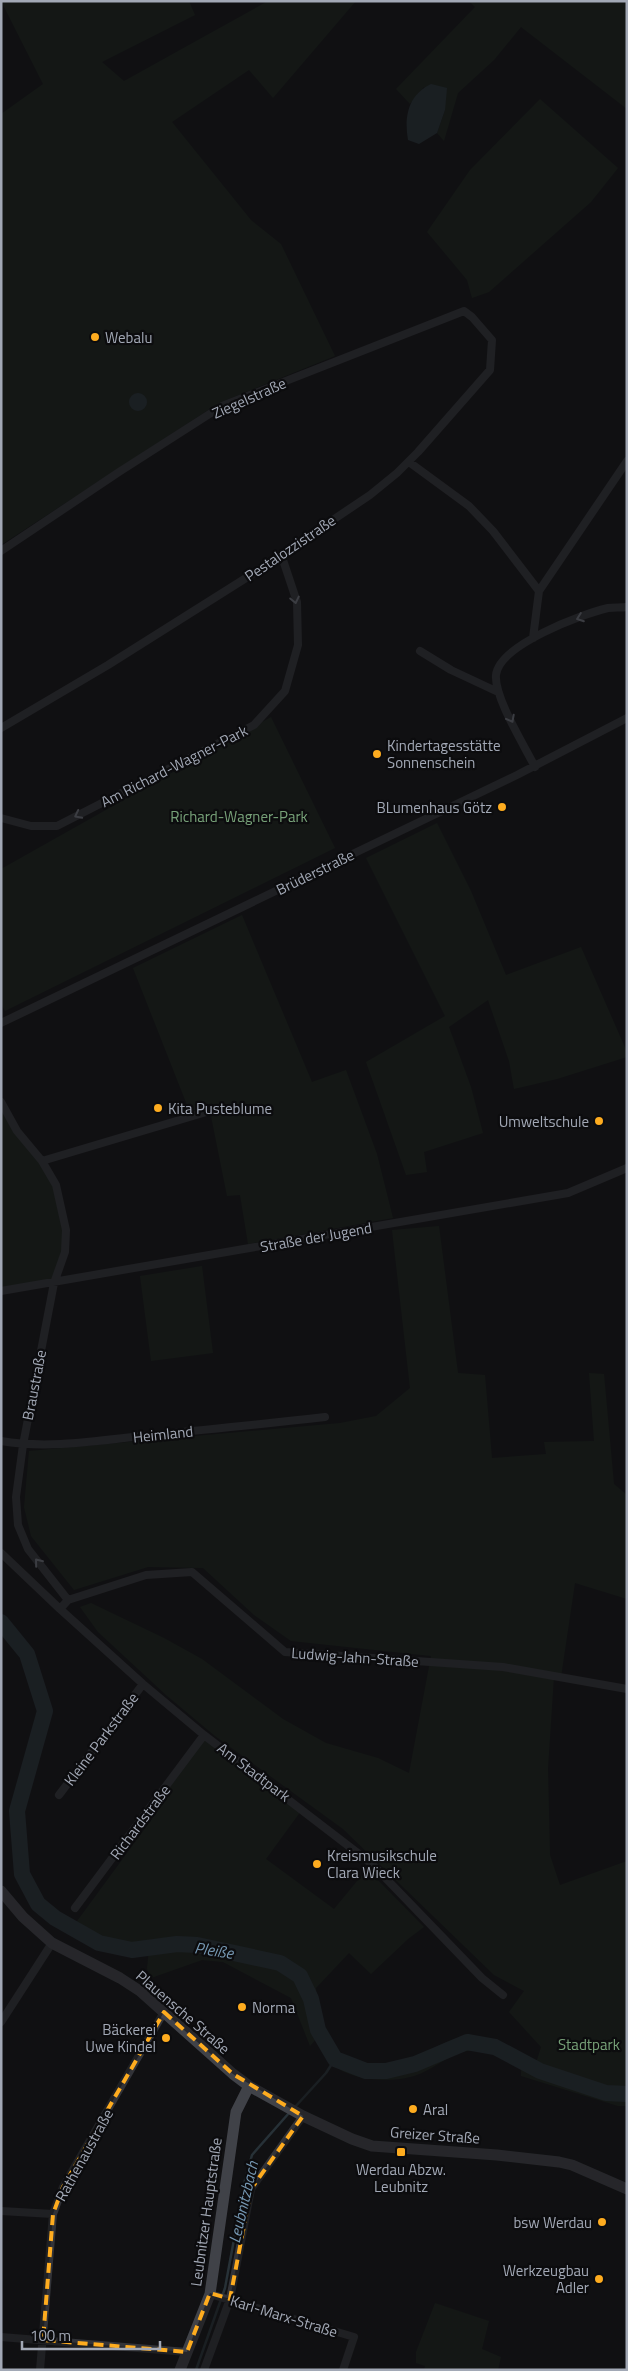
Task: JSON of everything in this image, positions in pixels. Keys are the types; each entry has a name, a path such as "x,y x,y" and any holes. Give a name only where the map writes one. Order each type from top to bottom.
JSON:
{"street":[{"name":"Pestalozzistraße","path":"1,728 108,665 281,554 370,495 409,462 490,370 492,340 472,317 464,311"},
{"name":"Ziegelstraße","path":"1,551 222,406 464,311"},
{"path":"533,638 539,590 627,461"},
{"path":"409,462 469,506 493,531 539,590"},
{"name":"Am Richard-Wagner-Park","path":"1,818 32,826 56,826 254,725 285,691 298,645 297,602 281,554"},
{"path":"535,766 498,692 496,674 501,665 509,654 533,638 609,608 627,607"},
{"path":"420,651 451,670 498,692"},
{"name":"Brüderstraße","path":"1,1023 535,766 627,718"},
{"name":"Braustraße","path":"1,1102 17,1131 42,1161 56,1186 66,1230 65,1252 54,1283 22,1445 16,1497 18,1525 28,1549 68,1600"},
{"path":"42,1161 213,1110"},
{"name":"Straße der Jugend","path":"1,1291 568,1193 627,1168"},
{"name":"Heimland","path":"1,1441 22,1445 108,1440 325,1417"},
{"name":"Am Stadtpark","path":"1,1553 143,1684 204,1735 372,1864 482,1978 503,1995"},
{"name":"Ludwig-Jahn-Straße","path":"68,1600 146,1575 192,1572 285,1652 502,1667 627,1689"},
{"path":"60,1609 68,1600"},
{"name":"Kleine Parkstraße","path":"59,1795 143,1684"},
{"name":"Richardstraße","path":"75,1908 204,1735"},
{"name":"Plauensche Straße","path":"1,1891 23,1917 52,1943 120,1978 164,2012 249,2086"},
{"path":"1,2022 52,1943"},
{"name":"Rathenaustraße","path":"40,2370 53,2214 63,2187 164,2012"},
{"name":"Greizer Straße","path":"249,2086 301,2115 352,2139 372,2146 518,2157 558,2162 572,2165 627,2189"},
{"name":"Leubnitzer Hauptstraße","path":"180,2370 187,2352 221,2297 236,2112 249,2086"},
{"name":"Leubnitzer Hauptstraße","path":"204,2370 221,2297 251,2189 301,2115"},
{"path":"1,2211 53,2214"},
{"name":"Karl-Marx-Straße","path":"221,2297 354,2337 343,2370"},
{"path":"1,2337 187,2352"}],"highlighted area":[{"path":"164,2012 233,2074 303,2116 251,2189 230,2299 210,2293 187,2352 43,2340 53,2214 63,2187"}],"green space":[{"path":"1,1 189,1 195,15 102,62 124,81 268,1 356,1 273,98 249,70 172,122 251,220 281,244 335,356 219,403 1,545 1,114 43,84"},
{"path":"469,1 627,1 627,109 521,27 494,60 458,93 444,141 437,133 445,110 424,87 410,104 396,89 475,7"},
{"path":"540,99 618,168 591,202 489,292 472,298 467,280 427,232 470,170"},
{"name":"Richard-Wagner-Park","path":"271,717 335,848 5,1011 1,1004 1,869"},
{"path":"437,823 471,891 506,975 581,947 627,1052 627,1057 557,1079 514,1089 509,1061 488,1000 449,1027 471,1087 483,1133 424,1152 427,1172 406,1175 366,1062 445,1016 366,858"},
{"path":"242,915 312,1082 346,1070 377,1154 393,1218 248,1244 240,1195 227,1196 210,1111 189,1110 133,968"},
{"path":"1,1102 56,1185 66,1230 54,1283 1,1291"},
{"name":"Stadtpark","path":"439,1226 458,1373 485,1375 492,1458 546,1454 544,1442 594,1441 589,1373 604,1374 614,1484 627,1495 627,1599 575,1583 561,1677 554,1676 548,1768 550,1855 560,1885 627,1861 627,2106 618,2106 521,2076 521,2067 500,2057 477,2051 456,2054 420,2074 405,2078 383,2080 349,2074 333,2064 318,2037 310,2046 291,1998 223,1962 202,1960 151,1978 147,1969 149,1948 118,1947 72,1928 171,1793 166,1789 204,1735 301,1811 266,1859 334,1909 367,1869 424,1927 408,1939 371,1974 349,1953 316,1988 323,2025 330,2040 340,2052 352,2061 367,2065 385,2066 412,2059 452,2040 469,2037 495,2043 525,2057 537,2060 541,2047 509,2012 524,1991 494,1975 343,1829 215,1736 166,1695 98,1632 80,1607 91,1603 164,1638 202,1659 283,1719 326,1743 378,1758 409,1773 431,1656 291,1641 254,1615 203,1568 148,1567 74,1590 31,1536 24,1507 29,1451 340,1423 376,1416 410,1388 392,1230"},
{"path":"202,1266 213,1353 151,1361 140,1276"},
{"path":"435,2303 489,2321 482,2349 501,2357 498,2370 424,2370 425,2366 416,2363 416,2352"}],"shaded area":[{"path":"431,84 447,88 445,110 437,133 419,144 408,140 407,115 417,94"},
{"path":"134,393 142,393 147,398 145,409 134,411 129,406 129,398"}],"waterway":[{"name":"Pleiße","path":"1,1622 27,1654 45,1711 17,1811 22,1874 38,1904 55,1918 99,1943 132,1950 177,1944 197,1945 280,1963 300,1976 311,1999 318,2030 335,2059 366,2071 386,2071 415,2064 467,2042 495,2047 540,2071 606,2093 627,2094"},
{"name":"Leubnitzbach","path":"295,2107 326,2073 335,2059"},
{"name":"Leubnitzbach","path":"196,2370 225,2288 245,2180 252,2155 289,2113"}],"place":[{"name":"Webalu","path":"95,337"},
{"name":"Kindertagesstätte Sonnenschein","path":"377,754"},
{"name":"BLumenhaus Götz","path":"502,807"},
{"name":"Kita Pusteblume","path":"158,1108"},
{"name":"Umweltschule","path":"599,1121"},
{"name":"Kreismusikschule Clara Wieck","path":"317,1864"},
{"name":"Norma","path":"242,2007"},
{"name":"Bäckerei Uwe Kindel","path":"166,2038"},
{"name":"Aral","path":"413,2109"},
{"name":"Werdau Abzw. Leubnitz","path":"401,2152"},
{"name":"bsw Werdau","path":"602,2222"},
{"name":"Werkzeugbau Adler","path":"599,2279"}]}
